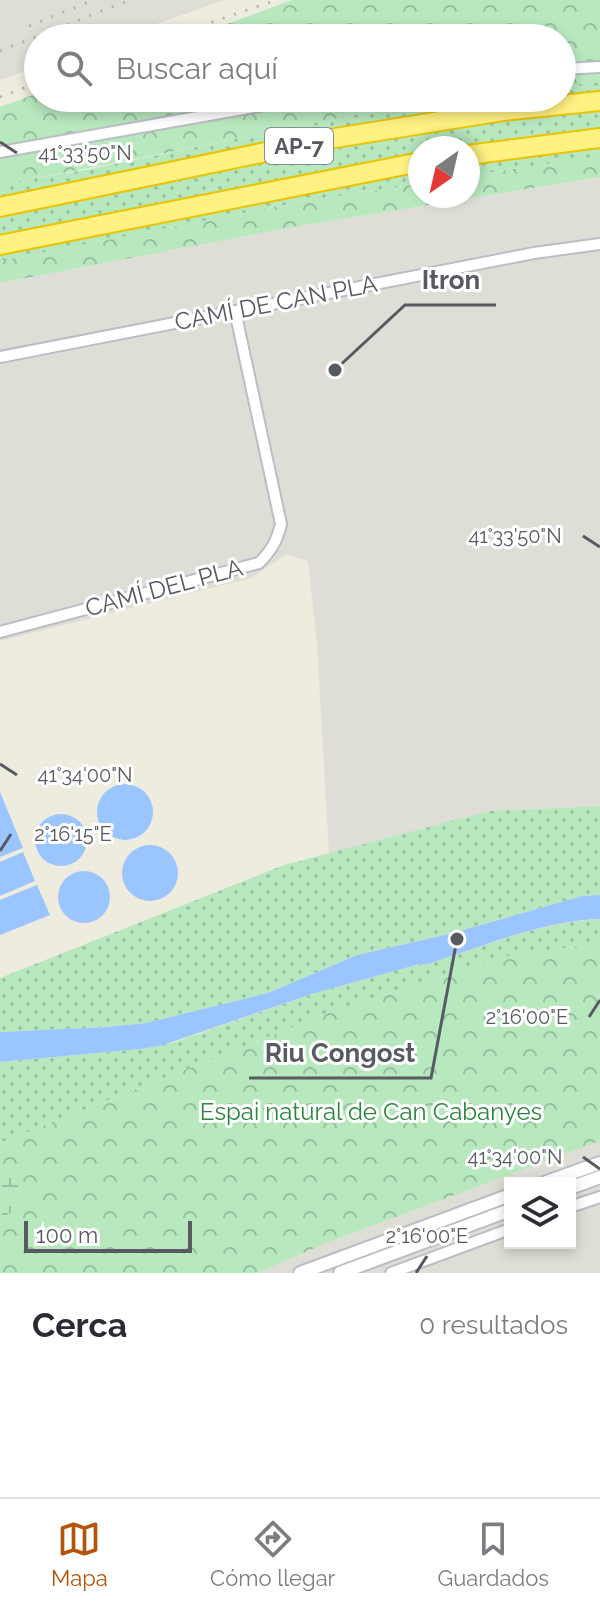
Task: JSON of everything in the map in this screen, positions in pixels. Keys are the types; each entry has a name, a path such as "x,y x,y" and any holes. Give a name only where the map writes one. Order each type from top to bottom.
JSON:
{"highway":[{"name":"AP-7","path":"576,103 600,101"},
{"name":"AP-7","path":"0,207 329,139 497,112"},
{"path":"480,153 600,138"},
{"name":"AP-7","path":"0,245 408,164"}],"street":[{"path":"576,68 600,67"},
{"path":"0,152 226,112"},
{"name":"CAMÍ DE CAN PLA","path":"0,357 534,253 600,244"},
{"name":"CAMÍ DEL PLA","path":"0,632 259,563 270,552 281,524 235,311"},
{"path":"561,1177 600,1163"},
{"path":"576,1186 600,1177"},
{"path":"300,1273 504,1197"},
{"path":"576,1205 600,1197"},
{"path":"340,1273 504,1212"},
{"path":"391,1273 504,1231"}],"shaded area":[{"path":"0,0 224,0 156,24 24,24 24,71 0,80"},
{"path":"600,177 600,806 490,811 329,854 317,645 308,561 287,554 251,578 0,641 0,283 287,228 410,208 480,208 480,197"},
{"path":"600,1141 600,1273 257,1273 326,1243"}],"green space":[{"path":"292,0 600,0 600,82 576,84 576,24 227,24"},
{"path":"600,82 600,156 480,174 480,136 408,136 408,186 305,201 0,261 0,184 91,169 363,112 576,112 576,84"},
{"path":"24,98 24,112 373,112 0,184 0,107"},
{"path":"600,156 600,177 480,197 480,174"},
{"path":"408,186 410,208 287,228 0,283 0,261 305,201"},
{"path":"600,806 600,895 582,896 453,933 357,955 268,993 146,1023 0,1032 0,978 284,865 490,811"},
{"path":"600,919 600,943 503,957 331,1012 0,1143 0,1062 141,1049 175,1042 312,994 428,964 534,930"},
{"name":"Espai natural de Can Cabanyes","path":"600,943 600,1141 326,1243 257,1273 0,1273 0,1143 331,1012 503,957"},
{"path":"13,1174 22,1188 19,1207 0,1219 0,1178"}],"water":[{"path":"125,784 145,792 153,812 145,832 125,840 105,832 97,812 105,792"},
{"path":"0,792 23,848 0,857"},
{"path":"61,814 80,821 87,840 80,859 61,866 42,859 35,840 42,821"},
{"path":"150,845 170,853 178,873 170,893 150,901 130,893 122,873 130,853"},
{"path":"23,852 35,881 0,896 0,862"},
{"path":"84,871 103,878 110,897 103,916 84,923 65,916 58,897 65,878"},
{"path":"37,885 50,915 0,935 0,900"},
{"path":"600,895 600,919 557,924 513,936 428,964 312,994 163,1045 0,1062 0,1032 146,1023 268,993 357,955 453,933 582,896"}],"railway":[{"path":"34,24 94,0"},
{"path":"69,24 130,0"},
{"path":"207,24 276,0"},
{"path":"0,51 24,42"},
{"path":"0,97 24,88"}],"place":[{"name":"Itron","path":"335,370"},
{"name":"Riu Congost","path":"457,939"}]}
